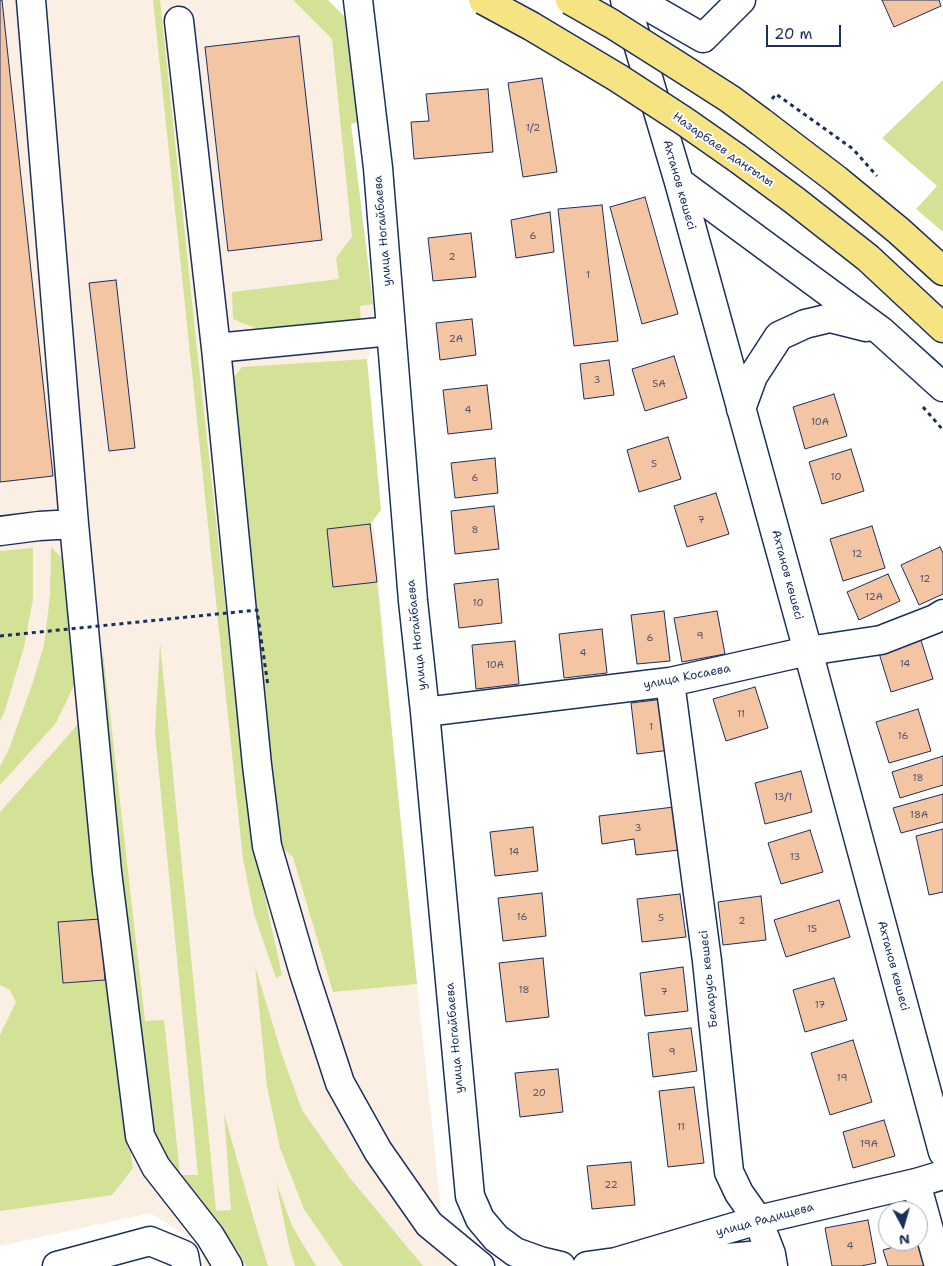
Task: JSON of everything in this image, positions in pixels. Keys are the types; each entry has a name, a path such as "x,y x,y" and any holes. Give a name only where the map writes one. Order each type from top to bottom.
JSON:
{"main road":[{"name":"Назарбаев даңғылы","path":"483,0 531,26 618,78 737,158 868,258 943,328"},
{"path":"570,0 612,24 730,99 766,111 837,180 899,231 943,271"}],"street":[{"path":"32,0 74,524 107,872 140,1136 156,1167 210,1236 228,1266"},
{"name":"улица Ногайбаева","path":"358,0 378,168 413,601 470,1196 480,1220 496,1238 515,1252 561,1266"},
{"name":"Ахтанов көшесі","path":"625,0 679,182 943,1152"},
{"path":"637,0 703,38 741,0"},
{"path":"179,21 216,348 257,765 267,846 304,973 340,1083 378,1152 429,1224 480,1266"},
{"path":"679,182 881,331 943,387"},
{"path":"741,409 753,376 779,336 805,324 830,318 881,331"},
{"path":"216,348 391,332"},
{"path":"0,531 74,524"},
{"name":"улица Косаева","path":"425,712 670,682 808,651 881,640 940,624"},
{"name":"Беларусь көшесі","path":"670,682 707,961 729,1172 739,1193 758,1220 772,1260"},
{"name":"улица Радищева","path":"588,1266 616,1262 758,1220 943,1175"},
{"path":"916,1183 938,1266"},
{"path":"57,1266 150,1241 185,1260"},
{"path":"661,1266 664,1264 772,1260"}],"path":[{"path":"766,111 776,94 852,149"},
{"path":"0,636 257,610 268,686"}],"shaded area":[{"path":"0,0 299,0 341,43 377,334 361,376 401,834 442,1219 488,1266 204,1266 201,1244 150,1213 0,1246"}],"green space":[{"path":"153,0 160,0 245,783 258,866 282,975 276,978 254,914 243,859"},
{"path":"293,0 328,0 349,21 363,121 351,124 373,304 360,306 361,324 262,331 233,319 232,292 339,279 336,258 352,237 332,39"},
{"path":"943,80 943,232 916,209 937,186 882,138"},
{"path":"367,359 381,510 370,524 327,529 333,587 377,582 417,984 333,992 293,857 276,842 228,385 242,367"},
{"path":"51,547 66,562 77,679 56,723 0,785 0,766 9,749 44,645 50,596"},
{"path":"33,548 33,599 24,647 0,721 0,551"},
{"path":"160,643 216,1211 231,1210 224,1113 268,1266 246,1266 239,1252 154,1143 145,1113 98,686 103,652 145,1021 164,1020 180,1175 198,1175 155,732"},
{"path":"83,718 100,919 58,923 63,983 105,980 133,1168 112,1195 0,1211 0,1035 16,1002 10,990 0,985 0,812"},
{"path":"255,966 282,1055 302,1110 349,1177 423,1266 343,1266 304,1209 280,1148 267,1086"},
{"path":"276,1182 292,1226 316,1266 295,1266"}],"building":[{"path":"0,0 2,0 53,476 0,482"},
{"path":"882,0 939,0 941,6 894,27"},
{"path":"299,36 322,240 228,251 205,47"},
{"path":"542,78 557,172 523,177 508,83"},
{"path":"488,89 493,152 414,159 411,122 429,121 426,94"},
{"path":"645,197 678,314 642,324 610,207"},
{"path":"602,205 618,341 574,346 558,209"},
{"path":"550,212 554,252 516,258 511,220"},
{"path":"471,233 476,277 433,281 428,238"},
{"path":"116,280 135,448 109,451 89,283"},
{"path":"472,319 476,355 440,360 436,323"},
{"path":"674,356 687,398 645,411 632,369"},
{"path":"609,360 614,395 584,399 580,364"},
{"path":"487,385 492,429 448,434 443,390"},
{"path":"834,394 847,436 805,449 793,407"},
{"path":"668,437 681,479 639,492 627,450"},
{"path":"851,449 864,491 822,504 809,462"},
{"path":"495,458 498,493 455,498 451,463"},
{"path":"716,493 729,534 687,547 674,506"},
{"path":"494,506 499,549 455,554 451,511"},
{"path":"370,524 377,582 333,587 327,529"},
{"path":"872,526 885,568 843,581 830,539"},
{"path":"940,547 943,553 943,594 919,605 901,565"},
{"path":"888,574 900,601 859,620 847,592"},
{"path":"498,579 502,623 459,628 454,584"},
{"path":"664,611 670,661 637,664 631,615"},
{"path":"717,611 725,654 682,662 674,618"},
{"path":"602,629 607,673 564,678 559,634"},
{"path":"920,637 933,679 891,692 878,650"},
{"path":"515,641 519,684 476,689 472,645"},
{"path":"755,687 768,728 726,741 713,699"},
{"path":"664,699 671,750 637,754 631,703"},
{"path":"918,709 931,751 889,763 876,722"},
{"path":"943,756 943,785 900,798 892,772"},
{"path":"801,771 812,812 765,824 755,783"},
{"path":"943,794 943,822 901,833 893,808"},
{"path":"674,807 679,850 636,855 634,839 602,844 599,816"},
{"path":"533,827 538,871 495,876 490,832"},
{"path":"943,829 943,892 929,895 916,836"},
{"path":"810,830 823,872 781,884 768,843"},
{"path":"542,893 546,936 503,941 498,898"},
{"path":"680,894 686,937 642,942 637,899"},
{"path":"761,896 766,940 723,945 718,902"},
{"path":"839,900 850,937 786,957 774,920"},
{"path":"100,919 105,980 63,983 58,922"},
{"path":"543,958 549,1017 506,1022 499,963"},
{"path":"683,967 688,1011 645,1016 640,973"},
{"path":"834,978 847,1020 805,1032 793,990"},
{"path":"691,1028 697,1071 653,1077 648,1033"},
{"path":"853,1040 872,1102 830,1115 811,1053"},
{"path":"558,1069 563,1112 520,1117 515,1073"},
{"path":"694,1087 704,1163 668,1167 659,1091"},
{"path":"884,1120 895,1156 853,1168 843,1132"},
{"path":"631,1162 635,1205 592,1209 587,1166"},
{"path":"868,1220 876,1263 861,1266 832,1266 825,1228"},
{"path":"883,1251 924,1251 933,1266 888,1266"}]}
